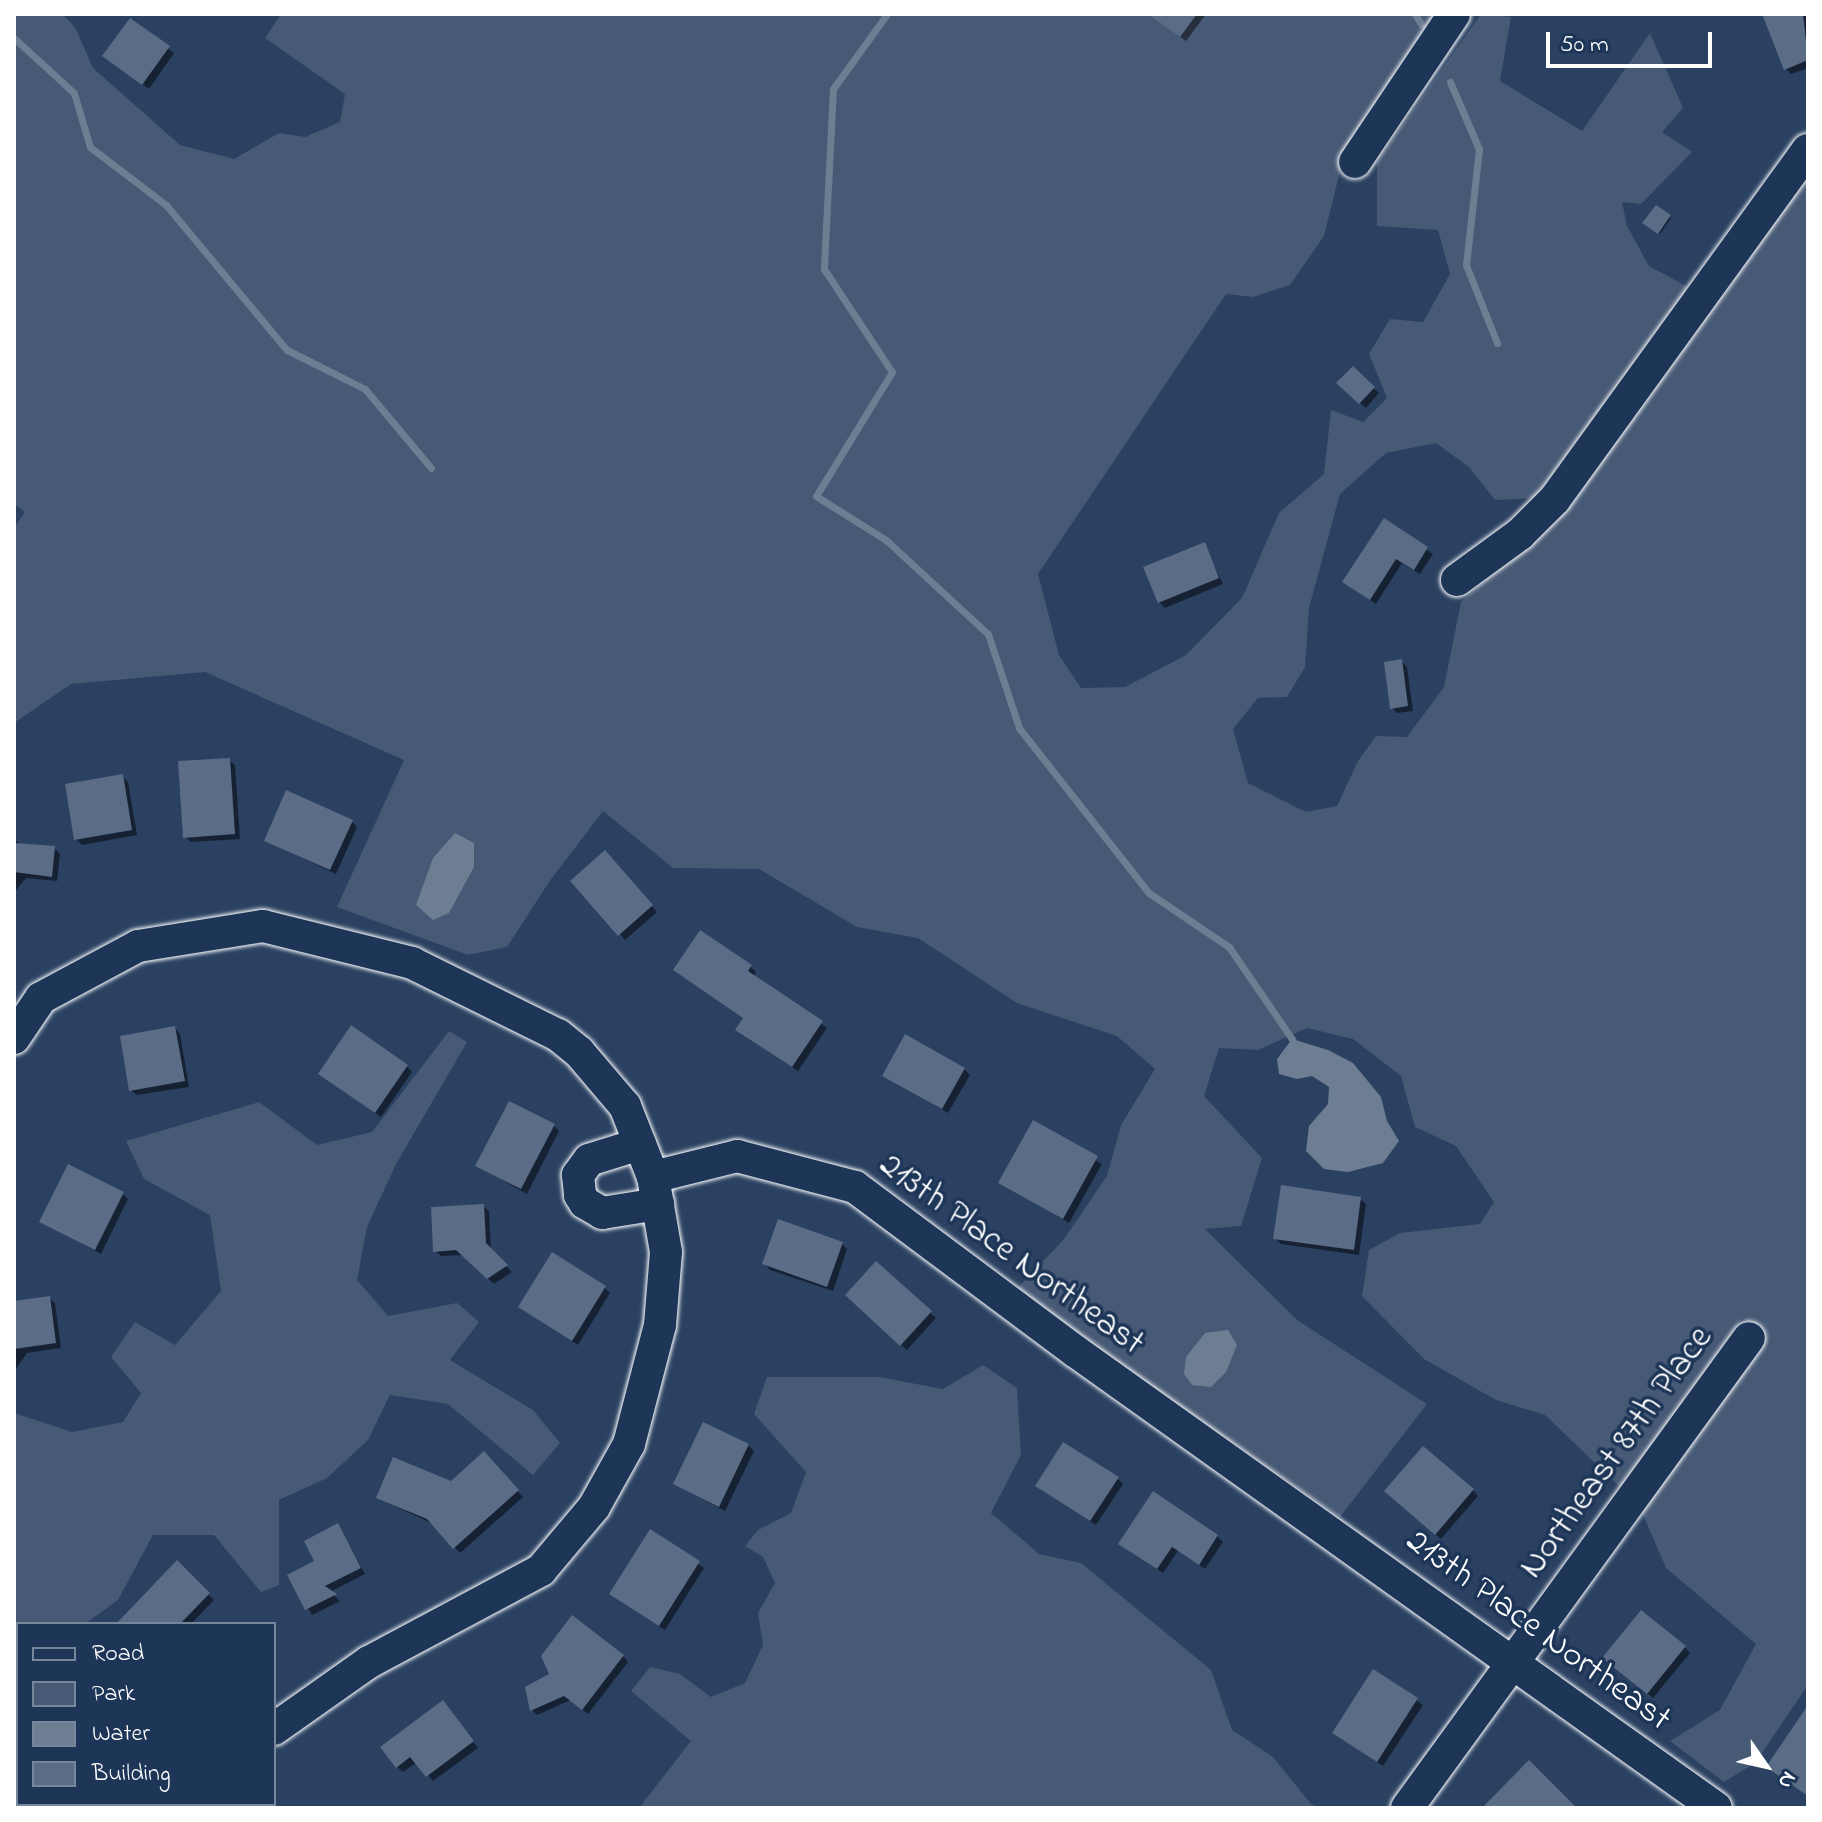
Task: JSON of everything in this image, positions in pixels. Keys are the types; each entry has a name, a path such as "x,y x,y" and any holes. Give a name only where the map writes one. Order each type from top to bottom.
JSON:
{"street":[{"path":"1355,162 1454,14"},
{"path":"1457,580 1520,534 1555,499 1808,150"},
{"path":"14,1038 41,998 138,946 263,926 412,963 558,1035 601,1074 625,1106 640,1144 655,1190 666,1252 660,1325 629,1444 594,1507 541,1570 369,1662 276,1728"},
{"name":"213th Place Northeast","path":"640,1144 589,1160 578,1175 580,1195 592,1209 602,1213 737,1156 855,1187 1075,1351 1716,1808"},
{"name":"Northeast 87th Place","path":"1407,1808 1749,1338"}],"green space":[{"path":"14,14 62,14 75,27 93,68 180,145 234,159 279,133 305,137 340,122 345,94 265,38 281,14 1439,14 1345,151 1324,236 1290,285 1253,297 1226,294 1038,574 1059,655 1081,688 1125,687 1186,655 1242,598 1279,513 1324,474 1331,410 1363,422 1387,398 1369,354 1390,319 1423,322 1450,274 1438,230 1377,226 1377,162 1481,14 1511,17 1500,81 1582,131 1650,33 1683,108 1662,132 1692,152 1641,204 1622,202 1627,226 1649,266 1688,287 1535,498 1495,500 1469,467 1436,443 1386,453 1340,494 1309,608 1305,667 1287,697 1258,698 1233,729 1248,783 1306,812 1337,806 1358,761 1376,736 1407,737 1444,687 1461,602 1559,518 1808,172 1808,1685 1755,1763 1724,1782 1670,1741 1720,1710 1756,1644 1666,1568 1641,1510 1766,1334 1742,1318 1621,1488 1545,1415 1496,1400 1424,1359 1362,1296 1369,1250 1400,1233 1480,1224 1494,1202 1456,1146 1415,1127 1401,1076 1353,1039 1307,1028 1258,1050 1219,1048 1204,1096 1262,1158 1241,1226 1205,1229 1297,1320 1427,1404 1340,1517 1015,1291 1064,1239 1107,1176 1121,1125 1155,1069 1117,1036 1017,1003 918,938 857,927 759,869 673,868 603,811 549,882 507,947 468,955 337,907 404,760 205,672 71,684 14,723 14,528 25,512 14,504"},
{"path":"449,1031 467,1042 396,1164 367,1227 357,1280 388,1316 457,1303 479,1322 450,1360 533,1410 560,1443 533,1475 448,1404 390,1395 368,1440 327,1478 279,1500 279,1585 261,1592 214,1535 153,1535 118,1600 88,1622 16,1622 14,1736 14,1413 72,1432 123,1422 141,1393 111,1357 135,1322 175,1345 221,1291 210,1215 144,1179 126,1141 259,1102 317,1145 372,1132"},
{"path":"983,1365 1017,1388 1021,1455 991,1513 1039,1554 1081,1563 1211,1670 1232,1730 1273,1757 1311,1804 1320,1808 639,1808 691,1741 631,1691 650,1667 680,1674 711,1697 745,1683 763,1645 758,1613 775,1583 763,1557 745,1546 758,1530 791,1513 806,1472 754,1414 767,1377 879,1377 943,1389"}],"water":[{"path":"455,833 474,843 474,867 449,913 433,920 416,905 433,858"},
{"path":"1292,1039 1328,1050 1353,1063 1381,1097 1387,1121 1399,1141 1383,1163 1348,1172 1324,1169 1306,1151 1309,1126 1328,1104 1329,1087 1312,1076 1297,1079 1279,1074 1277,1059"},
{"path":"1228,1330 1237,1345 1226,1372 1211,1387 1192,1385 1184,1374 1186,1357 1205,1333"}],"building":[{"path":"1148,14 1197,14 1180,37"},
{"path":"1762,14 1803,14 1808,60 1784,70"},
{"path":"130,18 170,46 142,85 102,56"},
{"path":"1656,205 1671,215 1658,234 1642,223"},
{"path":"1353,366 1375,387 1359,404 1336,383"},
{"path":"1384,518 1428,547 1414,570 1396,559 1370,600 1342,582"},
{"path":"1205,542 1219,578 1158,603 1143,567"},
{"path":"1402,659 1408,706 1390,709 1384,662"},
{"path":"230,758 235,834 183,838 178,761"},
{"path":"123,774 132,830 74,840 65,784"},
{"path":"286,790 353,820 330,870 264,841"},
{"path":"14,843 55,846 52,877 14,872"},
{"path":"605,850 653,905 618,936 570,881"},
{"path":"700,930 752,965 748,971 823,1021 792,1067 735,1030 743,1018 673,970"},
{"path":"351,1025 408,1065 375,1113 318,1074"},
{"path":"175,1026 185,1081 129,1091 120,1036"},
{"path":"905,1034 965,1068 942,1109 882,1076"},
{"path":"509,1101 555,1124 521,1189 475,1166"},
{"path":"1033,1120 1098,1156 1063,1219 998,1183"},
{"path":"68,1164 124,1192 95,1250 39,1222"},
{"path":"1281,1185 1361,1197 1354,1250 1273,1239"},
{"path":"484,1204 486,1243 508,1265 487,1279 456,1250 433,1252 431,1207"},
{"path":"778,1219 843,1242 827,1287 762,1264"},
{"path":"552,1252 606,1286 572,1341 518,1307"},
{"path":"876,1261 932,1311 900,1346 845,1295"},
{"path":"50,1296 56,1343 14,1349 14,1301"},
{"path":"703,1422 749,1444 719,1507 673,1484"},
{"path":"1063,1442 1119,1477 1090,1521 1035,1486"},
{"path":"1423,1446 1474,1489 1435,1535 1384,1491"},
{"path":"484,1451 519,1490 453,1549 427,1519 376,1498 393,1457 451,1481"},
{"path":"1153,1491 1218,1535 1199,1565 1172,1547 1157,1569 1118,1544"},
{"path":"338,1523 361,1568 325,1586 337,1594 305,1610 287,1575 314,1561 304,1541"},
{"path":"650,1529 700,1561 659,1626 609,1594"},
{"path":"177,1560 210,1593 182,1622 118,1622"},
{"path":"1641,1610 1686,1646 1647,1694 1602,1658"},
{"path":"572,1615 624,1655 582,1710 564,1696 530,1711 525,1687 549,1674 541,1656"},
{"path":"1373,1669 1418,1698 1377,1762 1332,1733"},
{"path":"443,1700 474,1741 426,1777 410,1757 396,1768 380,1747"},
{"path":"1808,1705 1808,1796 1766,1767"},
{"path":"1529,1760 1577,1808 1482,1808"}],"waterway":[{"path":"887,14 833,89 824,269 892,372 816,496 886,540 988,634 1019,728 1149,893 1229,947 1292,1039"},
{"path":"1415,14 1421,24"},
{"path":"14,38 74,93 90,147 166,205 287,350 365,389 431,468"},
{"path":"1450,82 1479,149 1466,265 1497,343"}]}
